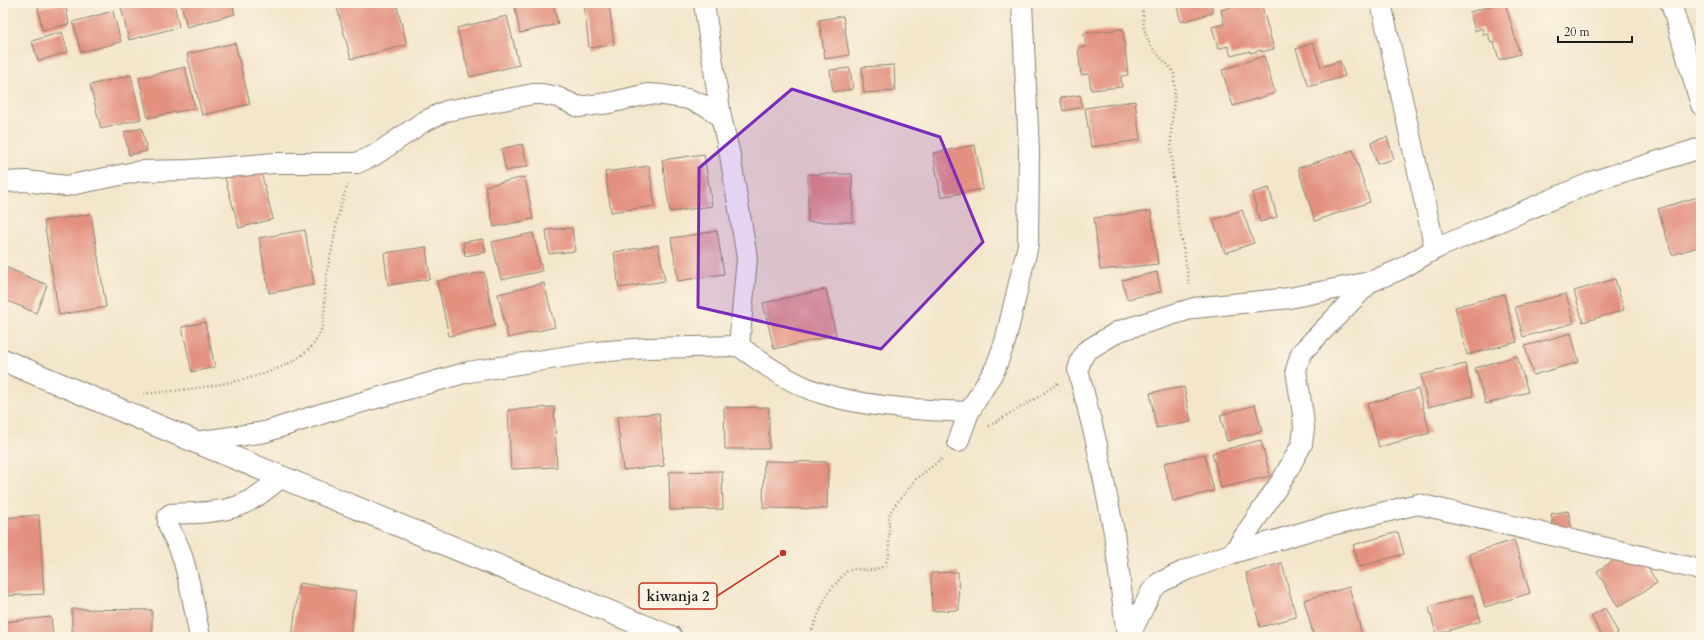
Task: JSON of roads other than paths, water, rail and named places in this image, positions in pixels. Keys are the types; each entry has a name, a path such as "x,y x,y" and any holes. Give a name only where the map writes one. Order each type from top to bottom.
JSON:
{"street":[{"path":"704,3 721,117 730,155 747,258 739,346"},
{"path":"958,442 969,412 995,369 1005,342 1028,245 1029,151 1022,3"},
{"path":"1381,3 1435,250"},
{"path":"1671,3 1701,105"},
{"path":"3,182 26,181 66,186 140,171 191,170 268,163 296,164 332,161 348,164 357,163 375,155 423,122 446,111 533,94 557,97 579,107 609,103 648,94 688,98 708,107 721,117"},
{"path":"1128,637 1114,532 1096,441 1078,370 1086,351 1119,331 1194,308 1289,298 1370,282 1401,269 1435,250 1597,180 1701,148"},
{"path":"1233,553 1284,478 1302,444 1304,428 1303,415 1296,374 1301,353 1370,282"},
{"path":"196,442 265,432 324,413 468,372 595,352 648,348 739,346 805,387 830,396 903,407 969,412"},
{"path":"3,360 196,442 671,637"},
{"path":"200,637 187,569 176,539 169,526 168,516 171,514 216,511 236,507 263,492 282,477"},
{"path":"1128,637 1151,592 1159,583 1184,571 1233,553 1311,530 1418,504 1701,570"}],"place":[{"name":"kiwanja 2","path":"783,553"}]}
